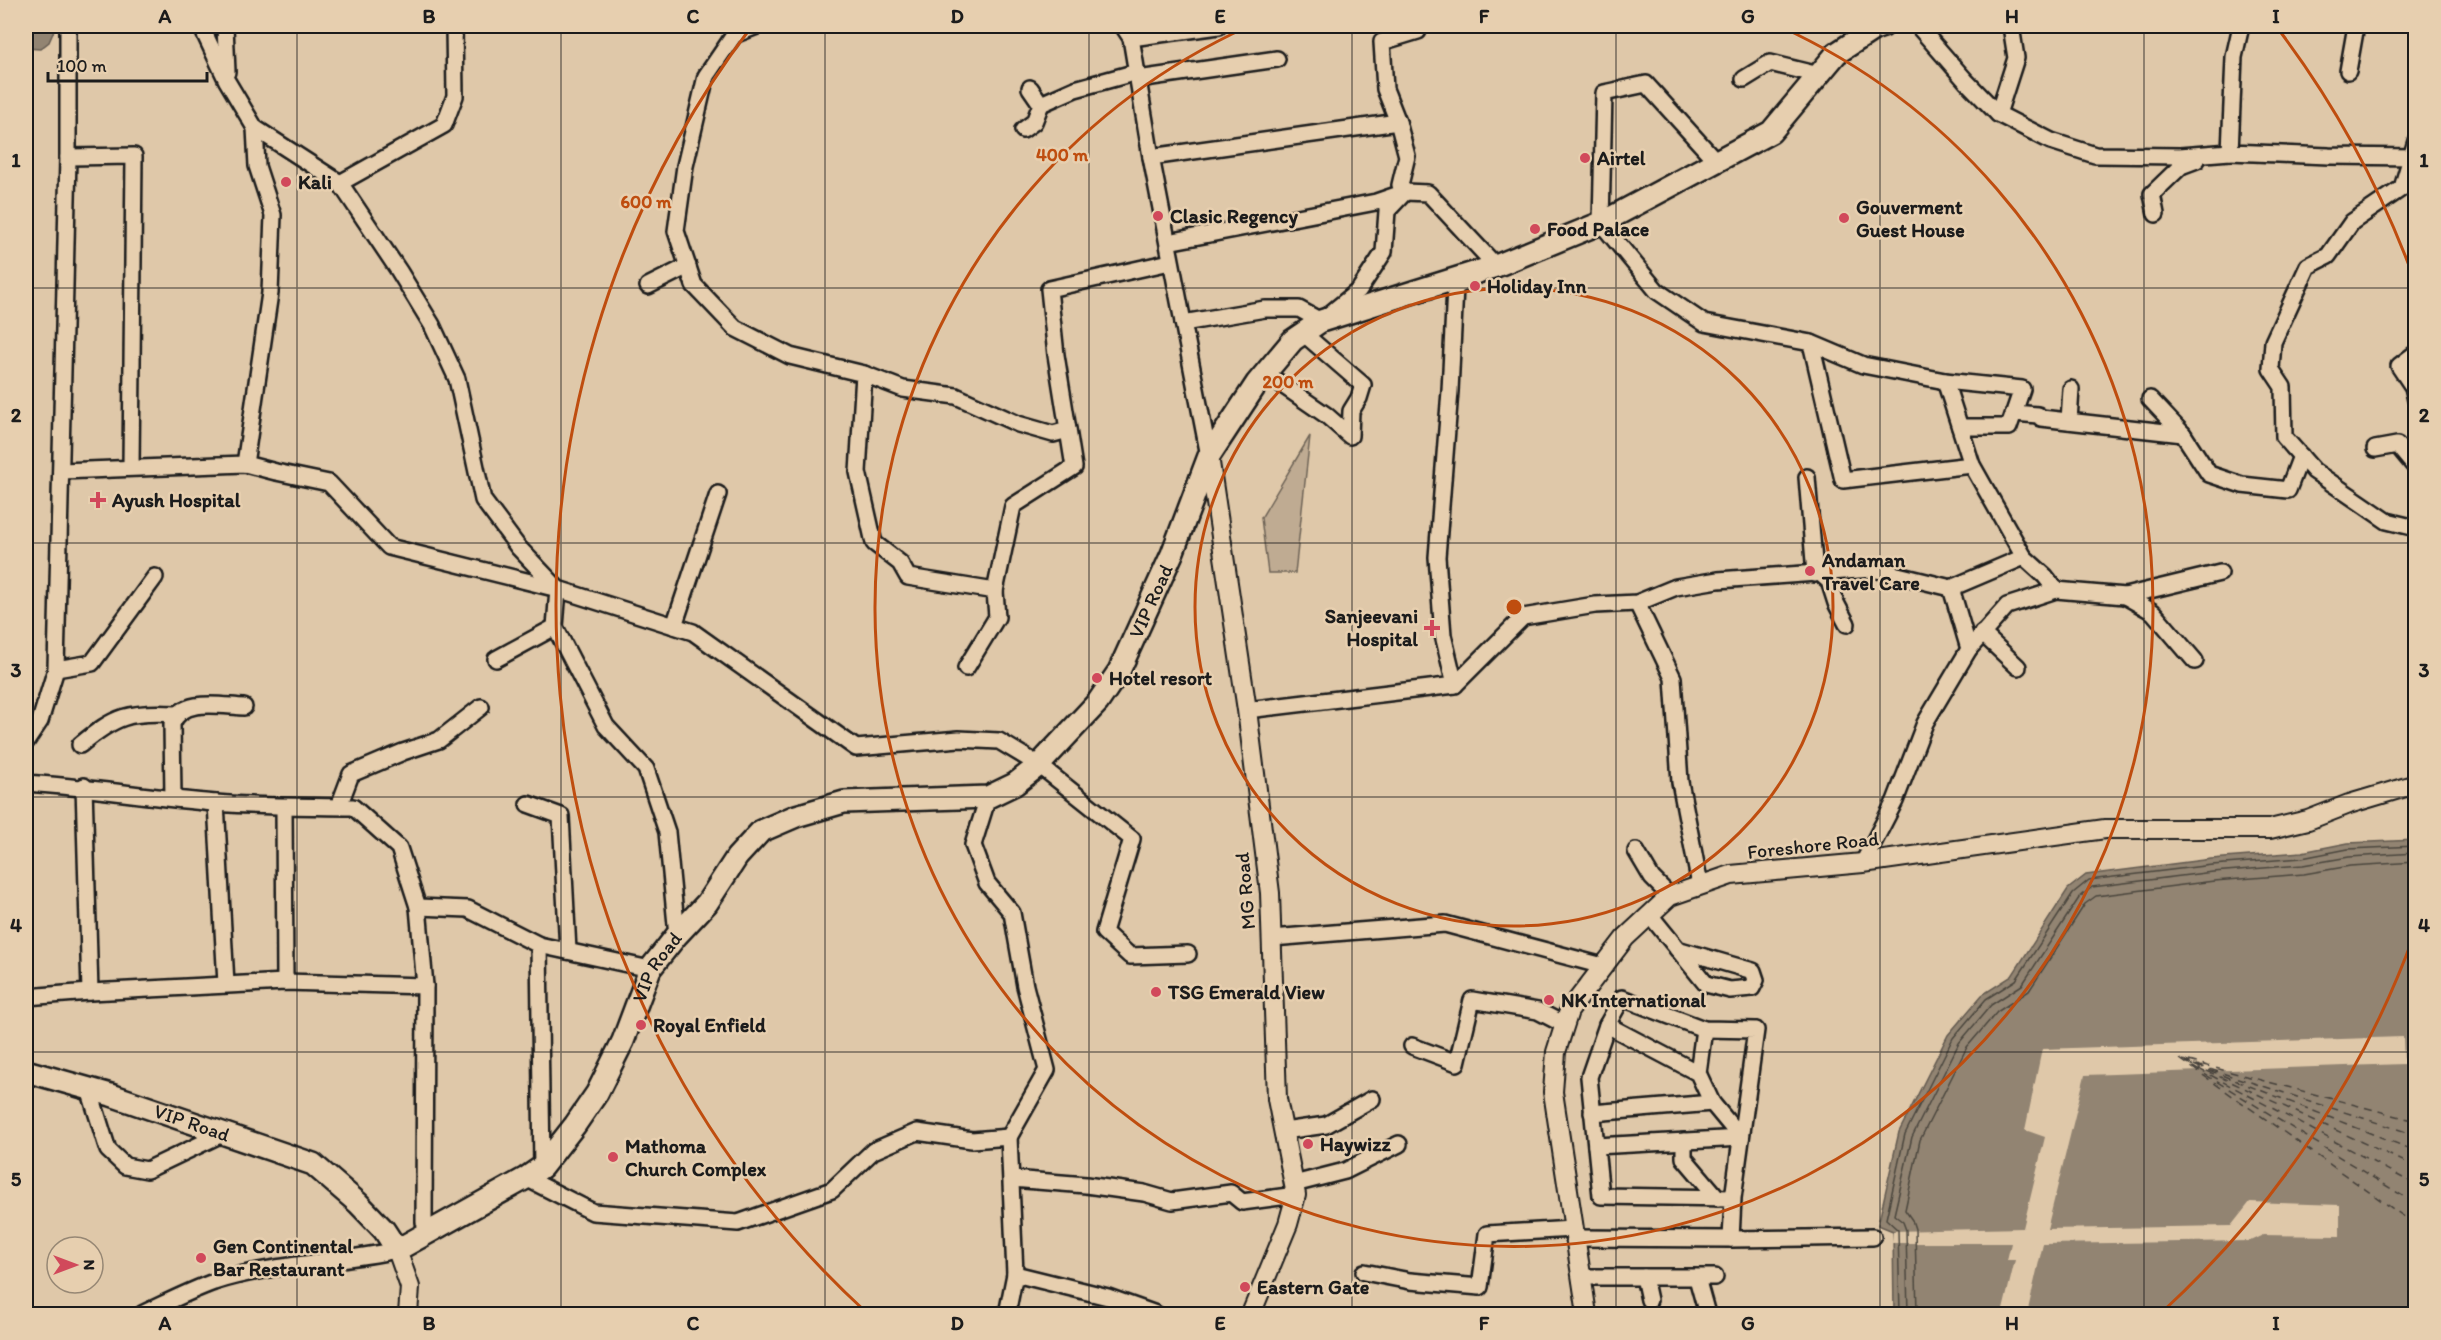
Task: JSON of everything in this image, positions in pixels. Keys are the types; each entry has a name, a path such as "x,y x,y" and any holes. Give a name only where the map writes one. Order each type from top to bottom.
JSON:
{"highway":[{"name":"VIP Road","path":"26,1071 89,1089 313,1164 358,1203 384,1230 397,1250 428,1233 534,1172 575,1125 597,1093 623,1041 650,969 677,934 706,903 737,857 761,831 796,816 844,802 988,798 1015,784 1039,765 1098,702 1119,671 1172,554 1209,456 1265,372 1293,340 1321,321 1496,266 1601,223 1771,132 1837,53 1857,33 1883,26"}],"main road":[{"name":"MG Road","path":"1209,456 1247,710 1270,893 1276,1099 1295,1189 1288,1224 1251,1314"},
{"name":"Foreshore Road","path":"1587,1314 1553,1092 1556,1052 1569,1011 1625,938 1670,896 1731,875 1863,863 2105,829 2270,829 2308,820 2415,783"},
{"path":"397,1250 410,1287 408,1314"}],"street":[{"path":"26,742 40,721 56,669 68,158 68,26"},
{"path":"68,44 78,26"},
{"path":"201,26 227,81 255,128 340,183 432,325 457,379 483,500 518,547 558,589 555,627 606,726 646,769 667,832 677,934"},
{"path":"225,26 227,81"},
{"path":"340,183 444,125 455,96 454,26"},
{"path":"757,26 734,35 706,76 685,166 676,231 694,285 735,328 790,356 864,374 903,389 956,396 1018,424 1053,434 1068,430"},
{"path":"1209,456 1127,32 1219,26"},
{"path":"1405,192 1400,185 1407,156 1398,122 1385,89 1382,42 1418,31 1420,26"},
{"path":"1918,26 1998,114 2050,141 2096,155 2180,156 2230,152 2413,157"},
{"path":"1998,114 2016,58 2011,26"},
{"path":"2230,152 2234,57 2241,26"},
{"path":"2348,71 2356,26"},
{"path":"1023,130 1034,122 1041,104 1075,89 1137,75 1277,59"},
{"path":"1744,79 1770,63 1819,75"},
{"path":"1716,161 1646,84 1604,93 1601,223 1657,291 1704,323 1811,343 1863,365 1945,381 2022,389 2009,427 1960,427"},
{"path":"1030,88 1041,104"},
{"path":"1151,157 1398,122"},
{"path":"245,464 270,293 273,215 257,166 255,128"},
{"path":"2415,141 2413,157 2402,188 2352,222 2328,256 2308,266 2273,342 2271,369 2283,387 2284,437 2314,471 2387,521 2415,528"},
{"path":"2156,214 2152,194 2181,166 2214,153"},
{"path":"68,158 134,156 131,467"},
{"path":"1183,323 1265,309 1299,309 1321,321 1359,290 1384,252 1387,212 1405,192"},
{"path":"1168,242 1376,202 1405,192 1428,193 1496,266 1455,287 1450,391 1437,557 1443,635 1455,684"},
{"path":"966,668 998,617 996,591 1013,506 1074,467 1056,355 1049,289 1170,262"},
{"path":"648,286 688,266"},
{"path":"1265,372 1326,415 1350,436 1351,411 1359,398 1363,385 1303,333"},
{"path":"1811,343 1843,480 1972,465"},
{"path":"2415,353 2399,366 2413,387 2415,400"},
{"path":"864,374 858,472 874,543 900,564 908,577 996,591"},
{"path":"1945,381 1972,465 2024,557 2045,576 2056,590"},
{"path":"2069,421 2071,389"},
{"path":"2150,399 2183,434 2209,474 2242,485 2288,489 2301,456"},
{"path":"2014,412 2069,421 2183,434"},
{"path":"2375,449 2397,445 2415,468"},
{"path":"61,471 245,464 328,483 388,547 558,589 693,632 856,748 959,739 999,741 1039,765 1132,839 1104,932 1130,956 1188,954"},
{"path":"1807,477 1818,574"},
{"path":"674,626 718,494"},
{"path":"1247,710 1455,684 1523,617 1595,605 1637,603 1676,587 1718,580 1873,569 1951,588 2024,557"},
{"path":"1863,863 1895,801 1925,723 1969,649 2007,606 2056,590 2125,596 2220,573"},
{"path":"1818,574 1829,580 1836,603 1847,624"},
{"path":"56,669 92,663 155,577"},
{"path":"1951,588 1969,649"},
{"path":"2125,596 2153,612 2195,661"},
{"path":"1637,603 1672,678 1680,782 1700,885"},
{"path":"496,658 555,627"},
{"path":"1982,633 2018,667"},
{"path":"173,798 172,724 176,714 184,707 244,707"},
{"path":"339,806 351,774 403,752 440,740 481,707"},
{"path":"80,746 102,727 124,716 150,712 176,714"},
{"path":"26,783 84,786 216,803 284,807 353,807 399,848 418,907 425,986 424,1222 428,1233"},
{"path":"84,786 90,992"},
{"path":"988,798 973,844 987,883 1012,913 1025,986 1047,1070 1009,1137 1015,1274 1007,1314"},
{"path":"216,803 226,984"},
{"path":"528,804 561,816 568,951"},
{"path":"284,807 285,982"},
{"path":"1636,851 1652,878 1670,896"},
{"path":"418,907 468,909 539,945 650,969"},
{"path":"1650,915 1677,949 1706,984 1730,990 1752,988 1756,980 1753,971 1677,949"},
{"path":"1272,938 1445,924 1603,966"},
{"path":"539,945 534,1172 593,1212 738,1223 832,1190 873,1151 917,1132 972,1140 1009,1137"},
{"path":"26,997 285,982 425,986"},
{"path":"1725,1198 1601,1196 1589,1077 1607,1025 1622,998 1704,1029 1756,1030 1741,1138 1725,1198 1731,1239"},
{"path":"1412,1046 1457,1063 1472,1000 1538,1011 1565,1024"},
{"path":"1607,1025 1698,1073"},
{"path":"1704,1029 1698,1073 1712,1103 1741,1138"},
{"path":"89,1089 108,1150 125,1166 147,1170 224,1133"},
{"path":"1284,1131 1326,1125 1372,1099"},
{"path":"1592,1113 1712,1103"},
{"path":"1596,1146 1741,1138"},
{"path":"1684,1141 1684,1158 1725,1198"},
{"path":"1012,1179 1143,1192 1173,1201 1232,1192 1242,1202 1295,1189 1345,1171 1399,1144"},
{"path":"1365,1272 1410,1281 1480,1287 1486,1234 1574,1233 1731,1239 1872,1237"},
{"path":"142,1314 216,1281 288,1266 367,1257 397,1250"},
{"path":"1015,1274 1108,1297 1156,1314"},
{"path":"1581,1277 1715,1277"},
{"path":"1644,1277 1649,1300"},
{"path":"1697,1278 1707,1314"}],"shaded area":[{"path":"1310,436 1295,573 1268,573 1261,518"}],"water":[{"path":"26,26 56,26 49,42 40,49 26,48"},
{"path":"2415,840 2415,1314 1894,1314 1893,1231 1878,1225 1899,1132 1948,1035 1982,995 2012,976 2068,889 2086,875 2211,859 2302,852 2348,843"}],"pier":[{"path":"2403,1037 2404,1064 2085,1075 2047,1229 2231,1226 2250,1202 2340,1205 2340,1236 2263,1235 2250,1241 2043,1244 2027,1314 2002,1314 2015,1260 2007,1260 2011,1243 1892,1243 1893,1231 2023,1228 2045,1137 2025,1130 2042,1049"}],"ferry route":[{"path":"2180,1059 2416,1225"},
{"path":"2183,1060 2416,1151"},
{"path":"2189,1061 2416,1121"},
{"path":"2186,1062 2416,1185"},
{"path":"2194,1065 2416,1167"},
{"path":"2197,1065 2416,1135"},
{"path":"2193,1067 2416,1204"}],"place":[{"name":"Airtel","path":"1585,158"},
{"name":"Kali","path":"286,182"},
{"name":"Clasic Regency","path":"1158,216"},
{"name":"Gouverment Guest House","path":"1844,218"},
{"name":"Food Palace","path":"1535,229"},
{"name":"Holiday Inn","path":"1475,286"},
{"name":"Ayush Hospital","path":"98,500"},
{"name":"Andaman Travel Care","path":"1810,571"},
{"name":"Sanjeevani Hospital","path":"1432,628"},
{"name":"Hotel resort","path":"1097,678"},
{"name":"TSG Emerald View","path":"1156,992"},
{"name":"NK International","path":"1549,1000"},
{"name":"Royal Enfield","path":"641,1025"},
{"name":"Haywizz","path":"1308,1144"},
{"name":"Mathoma Church Complex","path":"613,1157"},
{"name":"Gen Continental Bar Restaurant","path":"201,1258"},
{"name":"Eastern Gate","path":"1245,1287"}]}
